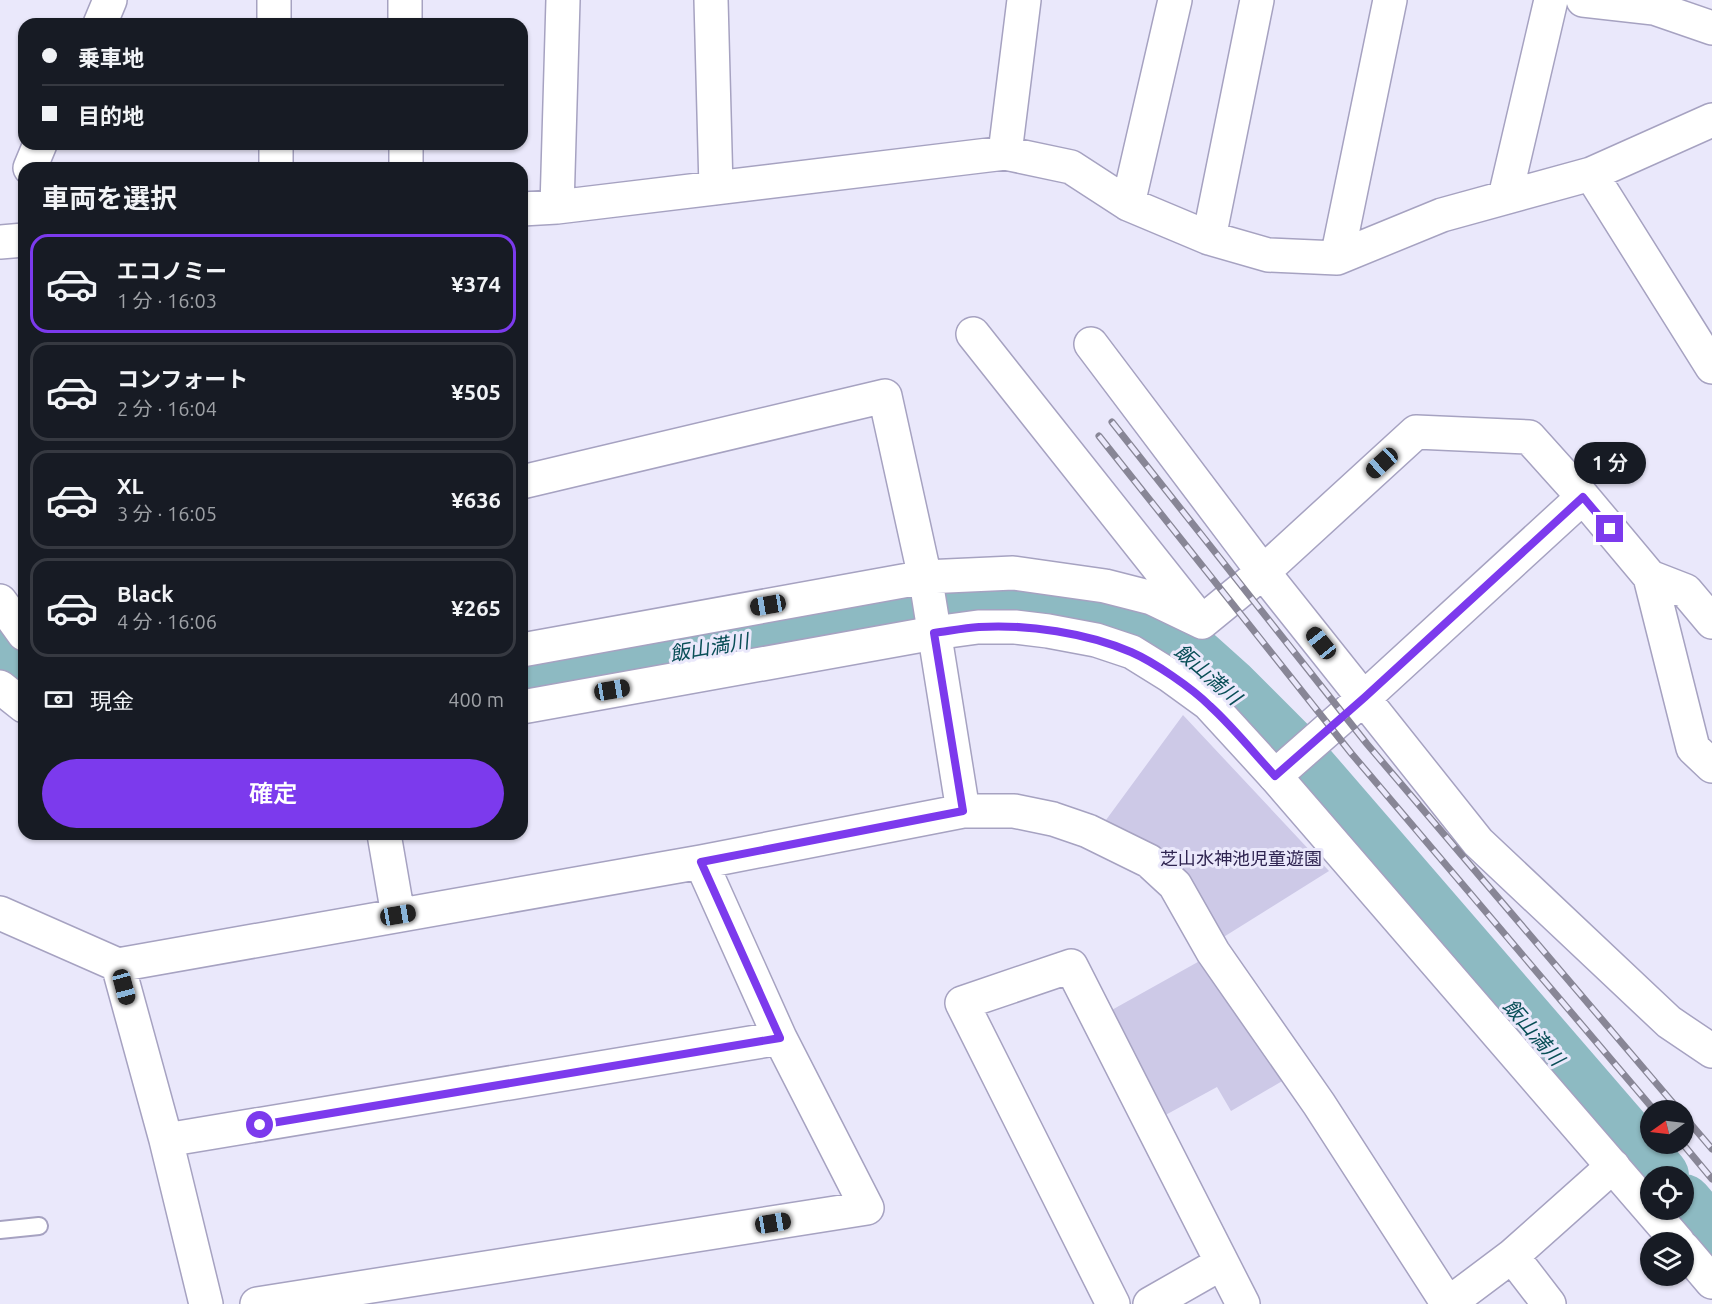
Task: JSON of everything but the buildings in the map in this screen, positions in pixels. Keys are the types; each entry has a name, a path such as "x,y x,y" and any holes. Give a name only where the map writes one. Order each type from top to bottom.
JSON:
{"street":[{"path":"102,18 110,0"},
{"path":"274,0 274,18"},
{"path":"405,0 405,18"},
{"path":"556,207 563,0"},
{"path":"711,0 716,188"},
{"path":"1005,153 1024,0"},
{"path":"1128,204 1175,0"},
{"path":"1209,238 1257,0"},
{"path":"1337,258 1390,0"},
{"path":"1505,197 1551,0"},
{"path":"1583,0 1654,8 1712,28"},
{"path":"528,209 1005,153 1071,166 1128,204 1209,238 1268,255 1337,258 1442,215 1592,174 1712,120"},
{"path":"1592,174 1712,367"},
{"path":"0,242 18,240"},
{"path":"973,334 1202,622"},
{"path":"1091,344 1263,572 1365,697 1478,842 1669,1022 1712,1051"},
{"path":"528,481 885,396 929,603 963,811"},
{"path":"1202,622 1263,572 1416,432 1529,437 1650,577 1693,748 1712,766"},
{"path":"1290,762 1365,697 1583,497"},
{"path":"528,705 929,603 1013,573 1105,586 1152,598 1202,622"},
{"path":"1650,577 1686,591 1712,622"},
{"path":"0,601 18,626"},
{"path":"528,649 929,603 978,627 1026,628 1096,640 1132,652 1169,675 1290,762 1613,1166 1669,1232"},
{"path":"0,687 18,701"},
{"path":"0,913 118,966 701,862 963,811 1014,811 1053,819 1088,831 1149,861 1175,885 1213,952 1319,1104 1448,1304 1512,1257 1613,1166"},
{"path":"385,840 398,915"},
{"path":"257,1304 867,1208 780,1038 701,862"},
{"path":"118,966 166,1140 206,1304"},
{"path":"1113,1304 962,1003 1071,966 1243,1304"},
{"path":"166,1140 780,1038"},
{"path":"1512,1257 1549,1304"},
{"path":"1694,1261 1712,1282"},
{"path":"1150,1304 1222,1263"}],"lane":[{"path":"0,1230 39,1227"}],"green space":[{"name":"芝山水神池児童遊園","path":"1183,715 1329,871 1222,938 1197,890 1182,868 1163,851 1106,820"},
{"path":"1205,958 1284,1080 1231,1111 1217,1087 1160,1118 1110,1011"}],"waterway":[{"name":"飯山満川","path":"528,679 933,605 1016,598 1059,605 1147,629 1189,652 1289,748 1650,1166"},
{"name":"飯山満川","path":"0,648 18,664"},
{"name":"飯山満川","path":"1694,1217 1712,1238"}],"railway":[{"path":"1112,422 1367,744 1670,1100"},
{"path":"1099,436 1351,753 1646,1100"},
{"path":"1694,1128 1712,1149"},
{"path":"1691,1154 1712,1179"}],"route":[{"path":"260,1125 780,1038 701,862 963,811 934,633 978,627 1015,627 1096,640 1132,652 1209,704 1275,776 1365,697 1583,497 1610,529"}]}
